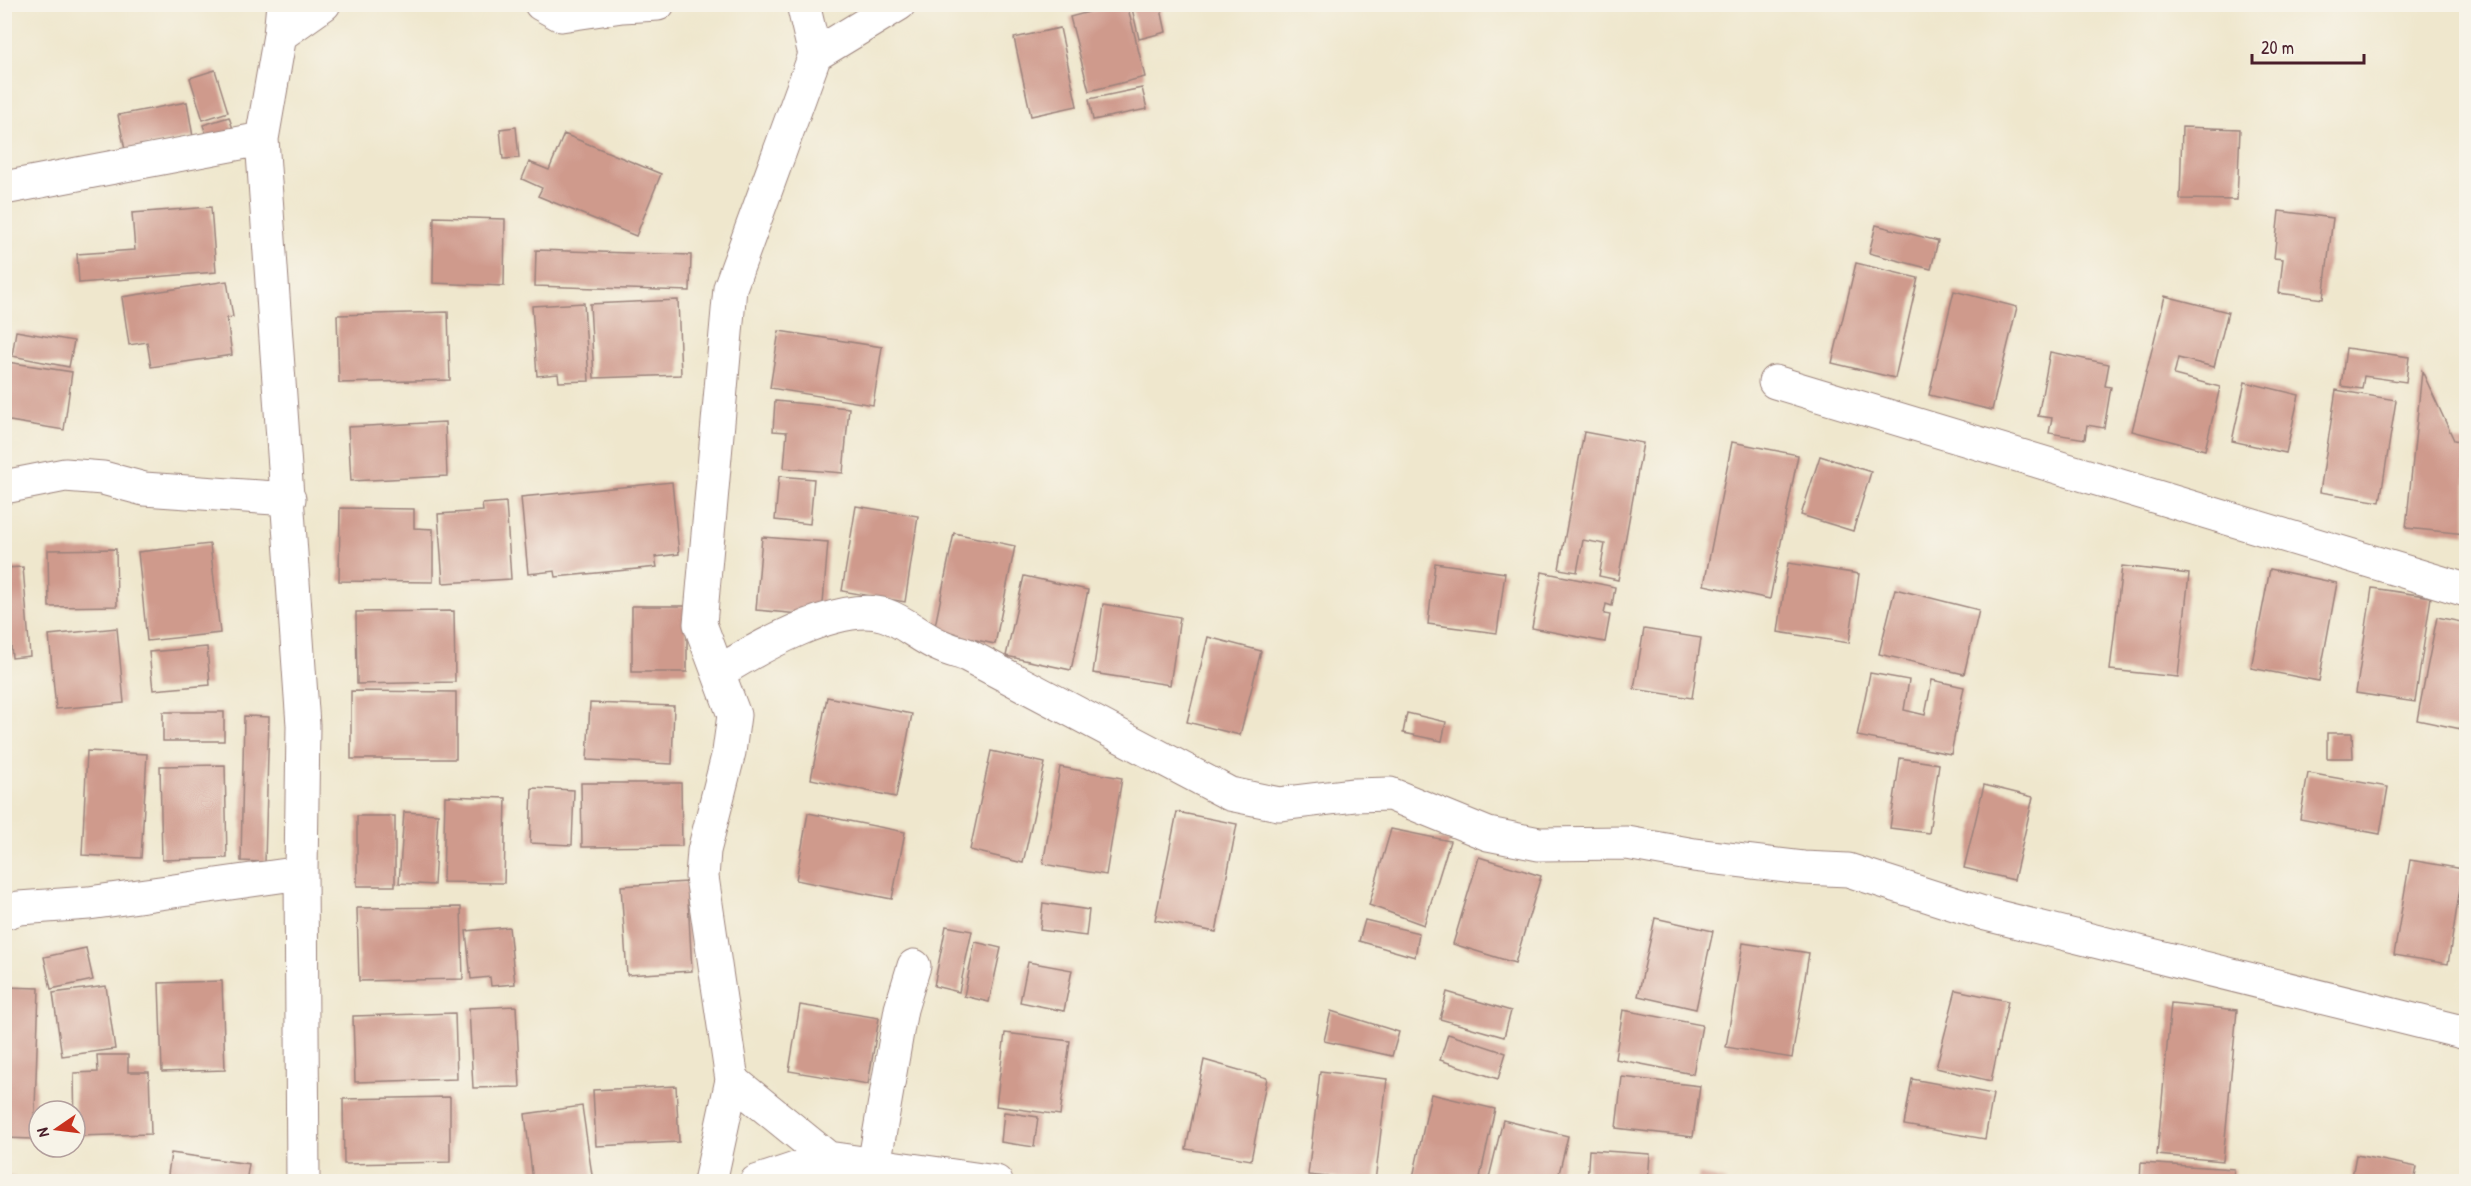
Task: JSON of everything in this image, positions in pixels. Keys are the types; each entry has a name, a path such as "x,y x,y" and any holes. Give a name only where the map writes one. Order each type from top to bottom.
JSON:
{"street":[{"path":"303,1182 301,873 303,725 289,499 262,139 282,20 324,4"},
{"path":"541,4 561,15 622,6 658,4"},
{"path":"710,1182 732,1080 702,877 704,850 729,752 734,715 700,624 730,288 815,55 803,4"},
{"path":"815,55 899,4"},
{"path":"4,188 262,139"},
{"path":"1774,382 2466,590"},
{"path":"4,487 66,475 103,478 144,489 289,499"},
{"path":"718,672 757,648 802,628 847,613 884,615 940,646 978,660 1230,794 1279,804 1354,795 1390,794 1488,834 1539,844 1628,843 1694,855 1803,868 1848,870 1986,914 2466,1033"},
{"path":"4,913 19,908 89,903 301,873"},
{"path":"874,1165 901,1009 914,966"},
{"path":"732,1080 828,1158"},
{"path":"756,1182 828,1158 996,1182"}],"building":[{"path":"1127,4 1145,77 1089,91 1070,17"},
{"path":"1131,4 1160,4 1166,32 1139,39"},
{"path":"1060,28 1077,106 1031,116 1014,38"},
{"path":"215,70 228,112 203,120 190,78"},
{"path":"1142,88 1147,109 1093,120 1089,99"},
{"path":"187,102 193,137 125,150 118,115"},
{"path":"229,117 235,135 209,144 203,125"},
{"path":"516,127 519,158 503,159 500,129"},
{"path":"2182,127 2240,129 2237,200 2180,199"},
{"path":"564,134 661,174 636,236 538,196 542,188 522,179 529,162 549,170"},
{"path":"211,207 216,272 79,283 77,254 135,250 132,213"},
{"path":"2279,211 2333,218 2323,299 2279,293 2283,259 2274,258"},
{"path":"434,217 505,219 504,286 433,283"},
{"path":"1876,225 1938,241 1931,269 1869,253"},
{"path":"536,250 691,255 690,291 535,286"},
{"path":"1856,263 1918,278 1895,378 1832,363"},
{"path":"227,281 233,317 227,318 232,355 151,367 147,342 129,345 122,297"},
{"path":"1954,291 2017,307 1992,410 1929,395"},
{"path":"2165,296 2228,312 2214,367 2178,358 2174,375 2220,387 2205,450 2132,431"},
{"path":"678,300 681,375 594,378 590,304"},
{"path":"584,303 589,381 559,382 558,374 537,376 532,306"},
{"path":"448,312 450,380 339,383 337,315"},
{"path":"16,331 74,341 69,367 12,356"},
{"path":"779,331 882,347 873,405 770,388"},
{"path":"2346,348 2409,357 2406,382 2364,376 2362,389 2341,386"},
{"path":"2050,352 2109,364 2105,386 2111,387 2104,428 2087,425 2085,439 2049,433 2052,418 2038,416"},
{"path":"7,362 72,372 64,430 4,420"},
{"path":"2422,371 2454,440 2466,442 2466,534 2406,528"},
{"path":"2245,382 2299,395 2286,453 2232,441"},
{"path":"2336,390 2396,400 2380,502 2320,492"},
{"path":"775,401 849,408 843,473 784,468 787,432 773,431"},
{"path":"445,422 447,476 351,481 348,427"},
{"path":"1584,432 1643,443 1618,580 1599,576 1605,544 1583,540 1577,572 1559,569"},
{"path":"1732,442 1798,455 1770,599 1704,585"},
{"path":"1820,456 1871,472 1853,531 1801,515"},
{"path":"779,476 814,479 810,524 775,520"},
{"path":"672,482 679,554 655,557 657,567 556,577 555,571 528,574 521,497"},
{"path":"506,502 511,579 443,583 438,514 483,511 482,504"},
{"path":"856,506 918,516 905,602 842,591"},
{"path":"340,508 414,509 414,528 433,529 433,582 339,581"},
{"path":"954,533 1015,546 995,644 934,631"},
{"path":"762,537 828,542 822,616 756,610"},
{"path":"210,544 220,633 147,641 138,552"},
{"path":"116,549 117,606 49,607 48,550"},
{"path":"1435,563 1505,573 1497,633 1428,624"},
{"path":"1788,563 1859,574 1849,643 1778,632"},
{"path":"2122,566 2189,574 2178,677 2110,670"},
{"path":"23,567 30,656 12,658 5,568"},
{"path":"2270,569 2337,583 2319,681 2251,668"},
{"path":"1542,572 1615,587 1612,606 1606,604 1604,614 1610,615 1605,642 1532,628"},
{"path":"1024,576 1088,590 1071,670 1006,656"},
{"path":"2372,588 2431,597 2415,702 2356,693"},
{"path":"1895,589 1979,610 1964,674 1879,654"},
{"path":"1103,604 1180,617 1170,685 1093,673"},
{"path":"632,606 687,606 687,672 632,672"},
{"path":"454,611 455,682 357,684 356,612"},
{"path":"2437,617 2466,623 2466,730 2417,720"},
{"path":"117,628 124,703 56,709 49,635"},
{"path":"1644,629 1701,638 1692,698 1634,689"},
{"path":"1208,637 1261,651 1240,735 1187,722"},
{"path":"207,647 210,685 153,690 149,652"},
{"path":"1870,673 1909,680 1904,710 1925,715 1932,680 1964,687 1951,754 1857,736"},
{"path":"351,691 456,692 456,759 351,759"},
{"path":"827,697 912,714 896,797 811,779"},
{"path":"590,703 674,706 672,764 587,760"},
{"path":"163,712 224,712 224,741 163,741"},
{"path":"1407,713 1446,722 1442,741 1403,733"},
{"path":"244,716 269,717 265,862 241,861"},
{"path":"2327,733 2352,733 2353,758 2327,758"},
{"path":"87,751 147,754 141,858 82,855"},
{"path":"991,751 1045,763 1023,863 970,850"},
{"path":"1900,758 1939,764 1929,833 1890,828"},
{"path":"225,765 227,858 162,860 160,766"},
{"path":"1060,767 1122,778 1106,875 1043,864"},
{"path":"2308,773 2388,787 2380,834 2300,819"},
{"path":"581,783 681,783 682,846 582,847"},
{"path":"1984,785 2033,797 2014,880 1964,868"},
{"path":"532,788 574,790 572,845 530,843"},
{"path":"445,796 506,798 504,883 443,882"},
{"path":"404,812 438,814 434,885 399,883"},
{"path":"1177,812 1237,824 1216,932 1155,920"},
{"path":"808,813 905,832 892,899 796,880"},
{"path":"357,816 395,816 395,886 357,886"},
{"path":"1391,829 1450,841 1424,925 1369,905"},
{"path":"1479,857 1541,876 1515,963 1453,944"},
{"path":"2410,860 2463,869 2448,964 2394,955"},
{"path":"687,882 692,971 627,975 621,886"},
{"path":"1043,903 1089,910 1086,936 1040,930"},
{"path":"461,907 463,979 359,981 357,908"},
{"path":"1655,918 1713,931 1696,1009 1638,996"},
{"path":"1365,920 1419,933 1415,957 1359,941"},
{"path":"946,926 972,931 959,992 934,986"},
{"path":"509,927 515,984 491,986 490,977 471,979 466,931"},
{"path":"975,942 1001,948 989,1002 964,996"},
{"path":"1743,943 1809,953 1792,1058 1726,1047"},
{"path":"86,948 93,980 51,989 44,957"},
{"path":"1028,962 1072,970 1064,1011 1020,1002"},
{"path":"222,981 225,1070 162,1072 159,983"},
{"path":"106,986 115,1049 62,1056 53,993"},
{"path":"4,987 39,988 35,1099 27,1099 27,1139 4,1138"},
{"path":"1956,990 2008,1001 1991,1081 1936,1068"},
{"path":"1447,992 1511,1011 1504,1037 1440,1019"},
{"path":"2171,1003 2237,1010 2223,1161 2157,1155"},
{"path":"800,1005 879,1018 868,1084 789,1071"},
{"path":"516,1006 520,1087 473,1088 469,1008"},
{"path":"1623,1010 1702,1025 1693,1074 1615,1059"},
{"path":"1331,1011 1399,1032 1392,1056 1324,1041"},
{"path":"455,1013 457,1079 355,1082 353,1016"},
{"path":"1005,1033 1070,1041 1060,1115 996,1106"},
{"path":"1448,1034 1506,1053 1498,1079 1440,1060"},
{"path":"97,1055 128,1055 128,1072 149,1072 151,1134 87,1136 87,1099 74,1099 74,1073 98,1072"},
{"path":"1204,1060 1267,1078 1251,1160 1186,1149"},
{"path":"1320,1071 1387,1079 1375,1182 1308,1175"},
{"path":"1622,1077 1700,1086 1693,1137 1616,1128"},
{"path":"1912,1079 1993,1094 1985,1139 1904,1125"},
{"path":"676,1086 679,1142 596,1146 593,1090"},
{"path":"1431,1094 1495,1109 1479,1182 1412,1182"},
{"path":"450,1097 450,1162 344,1164 343,1099"},
{"path":"582,1106 593,1182 533,1182 525,1114"},
{"path":"1004,1112 1038,1117 1034,1147 1001,1142"},
{"path":"1503,1120 1568,1136 1557,1182 1488,1182"},
{"path":"1589,1150 1650,1154 1648,1182 1587,1182"},
{"path":"171,1153 249,1164 246,1182 167,1182"},
{"path":"2356,1155 2417,1167 2414,1182 2351,1182"},
{"path":"2141,1163 2234,1169 2233,1182 2140,1182"},
{"path":"4,1174 24,1181 24,1182 4,1182"},
{"path":"1699,1174 1726,1181 1726,1182 1697,1182"}]}
